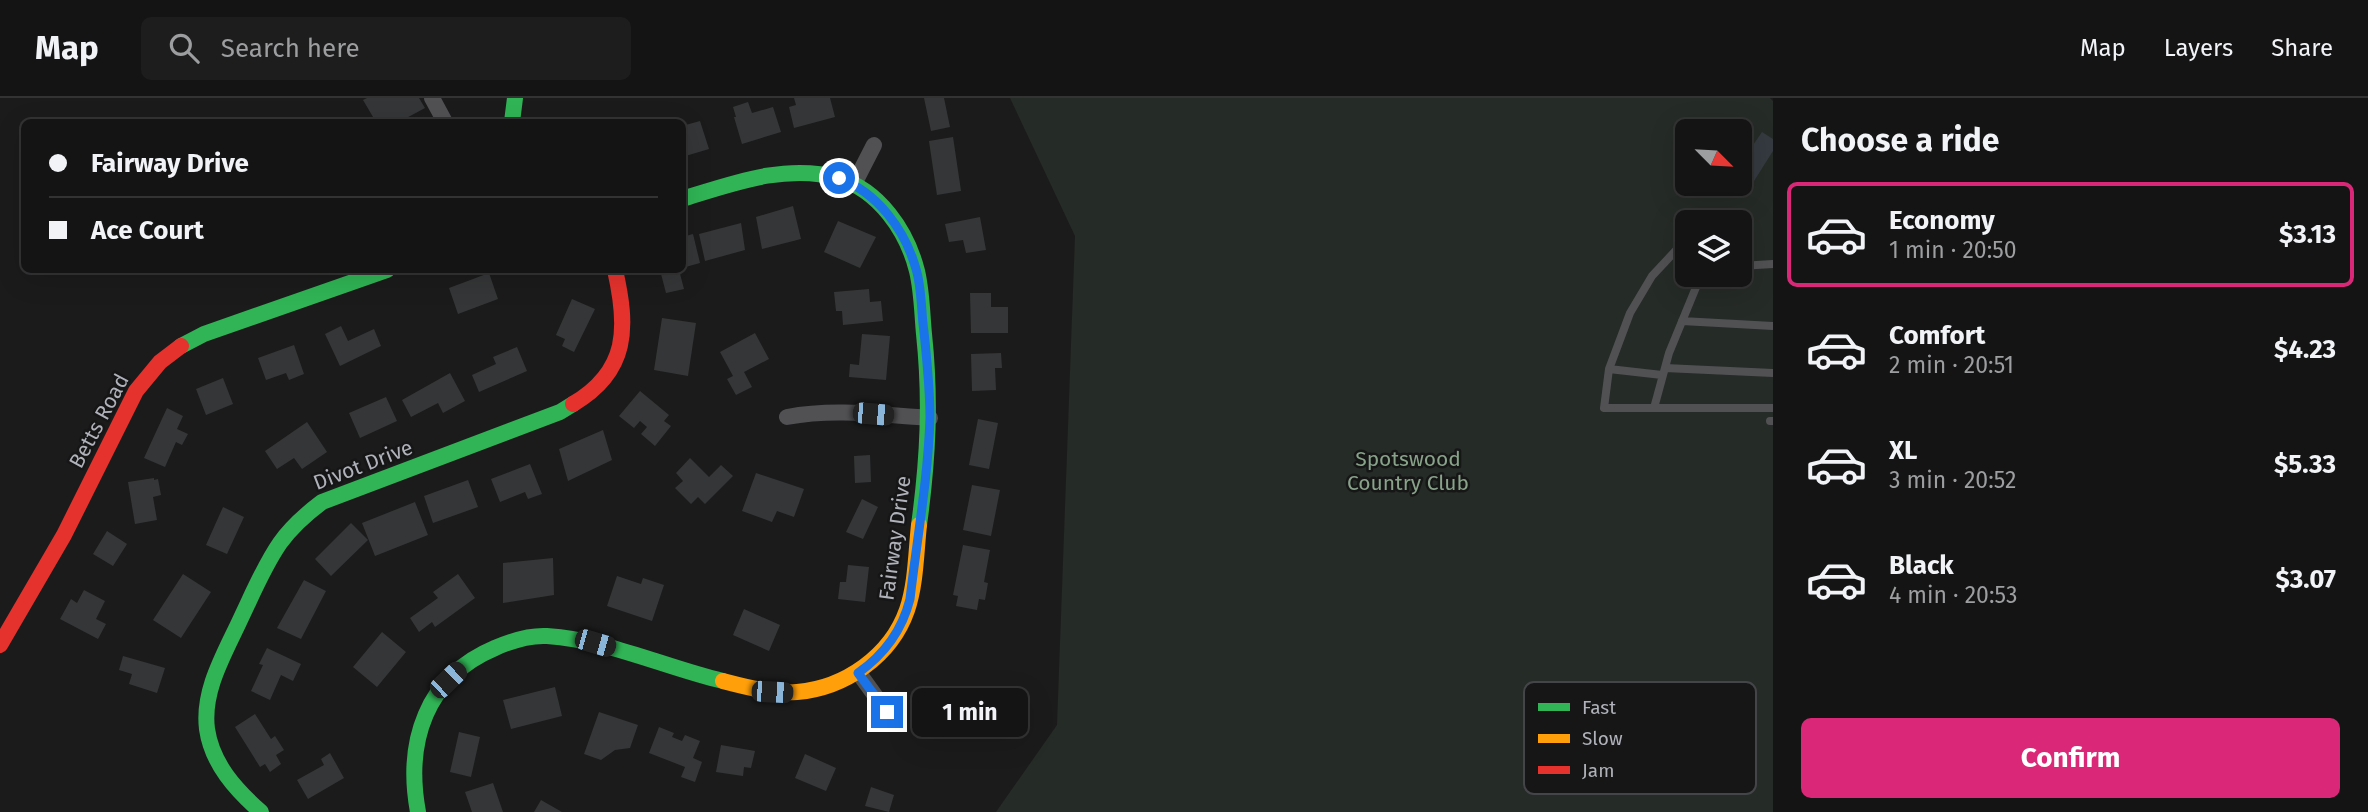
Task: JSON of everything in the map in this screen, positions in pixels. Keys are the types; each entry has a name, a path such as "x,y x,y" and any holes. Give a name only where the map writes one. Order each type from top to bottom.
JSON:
{"street":[{"path":"432,98 443,119"},
{"path":"512,119 515,98"},
{"path":"853,184 874,145"},
{"name":"Fairway Drive","path":"416,812 413,785 415,753 421,729 434,698 465,664 510,642 541,636 576,638 772,692 802,693 823,689 858,673 894,638 908,610 930,418 917,271 897,226 870,195 853,184 822,174 779,174 751,179 686,198"},
{"name":"Betts Road","path":"0,645 64,535 128,403 160,362 181,346 204,334 378,273"},
{"name":"Divot Drive","path":"261,812 236,789 217,762 207,729 207,703 215,674 282,542 300,519 322,502 560,412 589,395 612,370 622,345 623,309 616,273"},
{"path":"787,417 816,412 846,412 930,418"},
{"path":"858,673 887,712"}],"lane":[{"path":"1675,251 1652,276 1630,313 1609,369 1605,408 1773,408"},
{"path":"1752,265 1773,264"},
{"path":"1654,408 1664,372 1696,287"},
{"path":"1682,321 1773,326"},
{"path":"1609,369 1773,373"}],"green space":[{"name":"Spotswood Country Club","path":"1010,98 1770,98 1773,101 1773,812 996,812 1057,725 1075,236"}],"shaded area":[{"path":"1762,132 1773,139 1773,151 1754,181 1752,180 1752,147"}],"building":[{"path":"419,98 425,108 405,119 374,119 363,100"},
{"path":"794,98 830,98 835,117 794,128 789,107 796,105"},
{"path":"924,98 944,98 950,127 931,131"},
{"path":"748,102 752,113 773,107 781,132 742,144 733,107"},
{"path":"700,121 709,149 686,156 686,125"},
{"path":"953,137 961,191 937,195 929,141"},
{"path":"793,206 801,239 762,249 756,217"},
{"path":"980,217 986,250 966,253 963,240 949,242 945,224"},
{"path":"838,221 876,237 860,268 824,252"},
{"path":"741,223 745,250 705,261 699,234"},
{"path":"693,234 700,263 686,267 686,236"},
{"path":"489,273 498,299 458,314 449,288"},
{"path":"661,273 680,273 684,289 666,293"},
{"path":"869,289 870,302 881,301 883,321 843,325 842,311 836,311 834,292"},
{"path":"970,293 991,293 991,307 1008,307 1008,333 971,333"},
{"path":"572,299 595,309 574,352 562,346 565,339 556,335"},
{"path":"662,318 696,323 688,376 654,370"},
{"path":"341,326 348,341 374,329 381,346 340,366 325,334"},
{"path":"755,333 769,359 744,372 752,387 736,395 727,379 733,376 720,352"},
{"path":"862,334 890,336 886,380 849,377 850,364 859,365"},
{"path":"294,345 304,374 289,380 286,373 266,380 258,358"},
{"path":"517,347 527,371 479,392 472,375 496,364 493,357"},
{"path":"1001,353 1002,368 995,368 996,390 972,391 971,354"},
{"path":"450,373 465,401 443,413 438,403 411,417 402,400"},
{"path":"223,378 233,404 206,415 196,389"},
{"path":"640,391 669,415 664,421 671,426 655,446 641,434 647,427 640,421 634,428 619,416"},
{"path":"386,397 397,421 360,438 349,413"},
{"path":"167,408 183,416 177,429 188,434 182,445 176,442 165,467 144,458"},
{"path":"978,419 998,423 989,469 969,465"},
{"path":"307,422 327,452 302,469 294,458 277,469 265,451"},
{"path":"603,430 612,460 568,481 559,449"},
{"path":"870,455 871,482 855,483 854,456"},
{"path":"690,458 709,477 721,465 733,476 705,504 698,497 691,504 675,488 683,481 676,473"},
{"path":"530,464 542,494 528,499 525,492 500,502 491,479"},
{"path":"756,473 804,489 794,517 777,511 772,522 742,511"},
{"path":"158,479 161,495 153,497 157,520 135,524 128,482"},
{"path":"468,480 478,507 433,523 424,496"},
{"path":"972,485 1000,490 991,536 963,530"},
{"path":"862,499 878,507 863,539 846,532"},
{"path":"415,502 428,535 375,556 362,523"},
{"path":"223,507 244,517 227,554 206,545"},
{"path":"351,523 368,540 331,576 315,559"},
{"path":"107,531 127,544 113,566 93,554"},
{"path":"963,545 990,550 984,582 988,583 985,600 979,599 977,610 956,606 958,596 953,595"},
{"path":"553,558 554,595 503,603 503,563"},
{"path":"848,565 869,567 865,602 838,599 840,582 846,582"},
{"path":"183,574 211,592 181,638 153,620"},
{"path":"458,574 475,598 435,627 432,622 419,632 410,618 438,598 433,592"},
{"path":"617,576 641,584 643,578 664,585 652,621 607,606"},
{"path":"304,580 326,591 301,639 277,628"},
{"path":"84,590 105,601 96,619 106,624 98,639 60,619 71,599 77,603"},
{"path":"744,609 780,625 769,651 733,635"},
{"path":"382,632 406,652 377,687 353,667"},
{"path":"267,648 301,664 293,681 281,675 270,700 251,691 263,665 259,664"},
{"path":"123,656 165,668 157,693 129,684 132,674 119,670"},
{"path":"555,687 562,716 511,729 503,700"},
{"path":"599,712 638,725 630,748 615,750 601,760 584,754"},
{"path":"255,714 271,739 275,736 284,750 276,755 281,764 270,772 265,764 260,767 235,727"},
{"path":"659,727 674,733 672,737 682,741 685,735 700,741 693,758 702,762 695,782 681,777 685,767 649,753"},
{"path":"459,732 480,737 471,777 450,772"},
{"path":"721,745 755,751 751,768 744,767 743,776 716,772"},
{"path":"330,753 344,778 308,799 297,780 324,765 321,759"},
{"path":"805,754 836,768 826,791 795,778"},
{"path":"493,783 503,812 472,812 465,792"},
{"path":"871,787 894,795 889,812 865,806"},
{"path":"541,800 562,812 534,812"}],"traffic: fast":[{"path":"512,119 515,98"},
{"path":"686,198 759,177 818,174 853,184 866,192 889,214 912,256 921,295 928,406 925,477 919,525"},
{"path":"181,346 204,334 378,273"},
{"path":"261,812 234,785 220,765 210,742 206,714 211,686 222,658 264,570 285,537 322,502 560,412 573,404"},
{"path":"418,812 415,761 418,737 426,715 437,694 452,676 471,661 495,648 534,636 570,639 614,648 723,681"}],"traffic: slow":[{"path":"723,681 769,691 797,692 832,684 864,667 890,642 907,610 914,579 919,525"}],"traffic: jam":[{"path":"573,404 605,377 620,346 622,310 616,273"},
{"path":"0,645 64,535 136,391 160,362 181,346"}],"route":[{"path":"839,178 870,195 890,216 908,247 917,271 929,386 927,457 910,599 894,638 858,673 887,712"}]}
